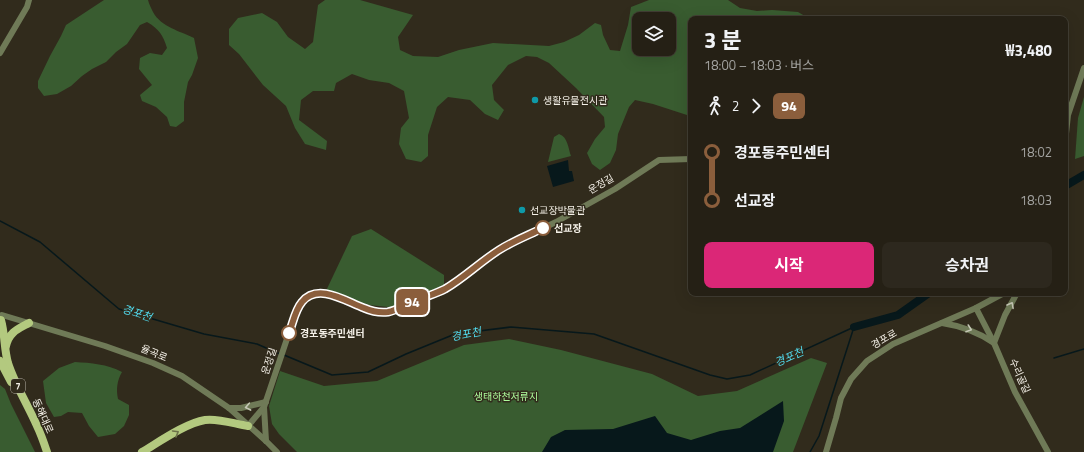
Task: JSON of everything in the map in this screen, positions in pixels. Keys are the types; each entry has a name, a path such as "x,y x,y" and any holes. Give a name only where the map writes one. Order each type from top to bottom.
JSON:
{"main road":[{"name":"동해대로","path":"1,318 5,348 9,363 16,383 37,426 47,452"},
{"path":"5,348 8,338 18,329 29,323"},
{"name":"동해대로","path":"0,336 4,357 12,384 42,452"},
{"name":"7","path":"0,361 12,384"},
{"path":"142,452 191,424 206,420 219,420 248,426"}],"street":[{"path":"0,53 27,7 29,0"},
{"path":"1068,110 1084,68"},
{"name":"운정길","path":"248,426 265,404 298,308 307,297 312,294 327,294 375,311 387,312 396,309 445,288 498,250 556,222 615,189 659,160 688,159"},
{"name":"경포로","path":"826,452 841,398 851,379 872,358 893,344 976,308 998,296"},
{"path":"941,323 951,324 975,331 994,343 1005,315 1015,296"},
{"name":"수리골길","path":"976,308 994,343 1015,392 1048,452"},
{"name":"율곡로","path":"1,318 29,323 105,346 153,363 182,376 229,408 277,452"},
{"path":"229,408 241,408 265,404 266,441"}],"green space":[{"path":"104,0 148,0 156,17 171,28 194,38 198,58 188,82 184,102 184,121 176,127 170,126 167,117 156,107 142,101 140,95 152,85 139,69 140,58 150,53 162,55 167,48 160,33 155,27 147,22 140,25 127,44 106,62 92,69 71,86 57,94 44,96 38,88 38,81 66,25"},
{"path":"325,0 360,0 413,15 398,37 400,50 413,56 438,57 459,50 493,43 549,46 564,42 579,35 595,23 601,25 603,35 610,50 620,51 628,25 631,7 649,0 728,0 740,8 757,11 772,10 798,12 805,16 688,16 688,115 635,100 629,107 618,134 616,150 610,163 600,170 592,164 587,153 595,139 605,127 604,117 549,63 537,57 526,56 508,65 492,85 494,100 504,110 498,120 485,114 470,100 448,97 437,107 428,135 428,156 421,162 406,159 399,144 401,128 409,118 404,91 389,83 369,80 352,74 336,83 334,91 313,91 301,100 299,120 327,141 326,150 305,144 295,128 286,106 263,85 239,54 229,45 229,29 238,18 262,13 277,22 288,37 305,49 313,42 318,5"},
{"path":"1084,97 1084,156 1075,159 1078,118"},
{"path":"559,134 566,140 571,156 548,162 554,137"},
{"path":"371,229 444,275 444,286 398,308 369,305 325,293 352,236"},
{"name":"생태하천저류지","path":"509,339 561,350 652,374 698,396 737,391 811,358 827,363 793,452 297,452 279,434 272,424 269,406 280,371 324,386 377,381 464,345"},
{"path":"75,362 93,363 122,372 118,382 117,395 118,399 129,405 129,415 124,426 115,434 98,437 89,426 82,413 68,412 61,416 54,417 46,403 43,381 59,368"},
{"path":"0,385 5,389 35,452 0,452"}],"shaded area":[{"path":"568,160 569,171 572,171 574,181 553,187 547,166"},
{"path":"783,401 784,421 773,452 542,452 551,437 565,430 613,429 655,416 667,433 691,440 720,431 740,428"}],"waterway":[{"name":"경포천","path":"1068,184 1084,175"},
{"name":"경포천","path":"0,221 40,242 119,309 204,334 257,344 280,354"},
{"name":"경포천","path":"854,327 898,315 925,296"},
{"name":"경포천","path":"284,355 332,375 368,372 406,354 455,334 511,327 594,334 710,375 727,379 750,375 854,327"},
{"path":"810,452 819,436 854,327"},
{"path":"1054,358 1084,349"}],"bus line":[{"name":"94","path":"289,333 298,308 302,302 312,294 327,294 364,308 387,312 445,288 498,250 543,228"}],"place":[{"name":"생활유물전시관","path":"535,100"},
{"name":"선교장박물관","path":"522,210"},
{"name":"선교장","path":"543,228"},
{"name":"경포동주민센터","path":"289,333"}]}
